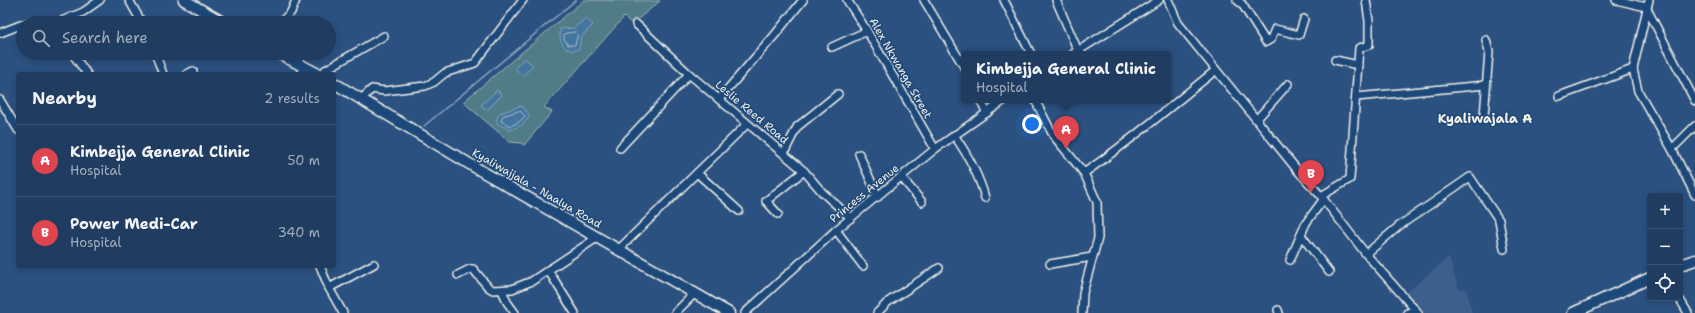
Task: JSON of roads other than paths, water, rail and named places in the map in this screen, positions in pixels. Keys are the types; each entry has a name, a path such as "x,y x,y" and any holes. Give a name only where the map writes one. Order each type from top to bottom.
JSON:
{"main road":[{"path":"185,0 212,16"},
{"path":"288,60 303,71"},
{"name":"Kyaliwajjala - Naalya Road","path":"336,84 729,313"},
{"path":"1683,264 1695,260"},
{"path":"1573,313 1647,279"}],"street":[{"path":"74,16 83,12 100,0"},
{"path":"129,0 138,16"},
{"path":"287,16 291,12 296,0"},
{"path":"360,99 372,89 384,91 425,86 434,82 445,73 475,63 523,0"},
{"path":"719,99 803,0"},
{"name":"Alex Nkwanga Street","path":"847,0 867,31 935,148"},
{"path":"924,0 961,62"},
{"path":"1004,0 1030,51"},
{"path":"1056,0 1076,51"},
{"path":"1078,51 1159,0"},
{"path":"1168,0 1178,23 1322,198 1366,254 1417,311"},
{"path":"1237,0 1242,4 1266,42 1271,39 1275,29 1299,34 1304,19"},
{"path":"1290,260 1306,223 1322,198 1350,179 1359,48 1369,45 1369,21 1366,0"},
{"path":"1616,0 1647,4"},
{"path":"1647,4 1633,69 1638,91 1672,148 1695,195"},
{"path":"1647,4 1695,101"},
{"name":"Leslie Reed Road","path":"636,24 689,74 804,171 823,193 851,218"},
{"path":"1,30 16,26"},
{"path":"832,47 867,31"},
{"path":"324,72 384,36"},
{"path":"1484,116 1488,52 1486,40"},
{"path":"77,60 86,72"},
{"path":"158,60 162,72"},
{"path":"1335,60 1358,65"},
{"path":"1558,96 1633,69"},
{"path":"1084,173 1117,151 1145,126 1216,70"},
{"path":"620,148 689,74"},
{"path":"1257,119 1288,84"},
{"path":"1356,97 1486,85"},
{"path":"784,153 797,126 838,94"},
{"path":"0,100 16,127"},
{"path":"982,103 987,112"},
{"name":"Princess Avenue","path":"746,313 836,230 902,178 935,148 1000,103"},
{"path":"1037,103 1053,135 1084,173 1097,202 1098,238 1083,293 1082,313"},
{"path":"619,249 747,124"},
{"path":"1672,148 1695,126"},
{"path":"954,135 974,168 981,183 985,198"},
{"path":"859,154 878,197"},
{"path":"778,214 766,200 804,171"},
{"path":"697,172 739,210"},
{"path":"1366,254 1400,226 1470,177 1499,220 1504,249"},
{"path":"902,178 922,202"},
{"path":"836,230 863,266"},
{"path":"1301,235 1329,272"},
{"path":"458,275 470,269 473,270 488,287 502,290 527,284 598,238"},
{"path":"1050,264 1092,257"},
{"path":"329,288 374,264"},
{"path":"321,268 329,288 343,313"},
{"path":"877,313 893,299 939,268"},
{"path":"548,270 575,313"},
{"path":"502,290 507,302 515,313"},
{"path":"675,313 695,293"},
{"path":"1681,301 1688,313"},
{"path":"1407,313 1417,311"}],"water":[{"path":"586,18 593,25 581,37 579,49 570,50 566,48 560,38 560,29 574,28"},
{"path":"524,58 533,65 523,76 515,68"},
{"path":"497,90 502,95 487,110 481,105"},
{"path":"520,106 523,107 530,116 522,125 510,130 498,124 496,120 500,113"}],"waterway":[{"path":"424,126 576,0"}],"place":[{"name":"Kimbejja General Clinic","path":"1066,149"},
{"name":"Power Medi-Car","path":"1311,193"}],"district":[{"name":"Kyaliwajala A","path":"1485,118"}]}
